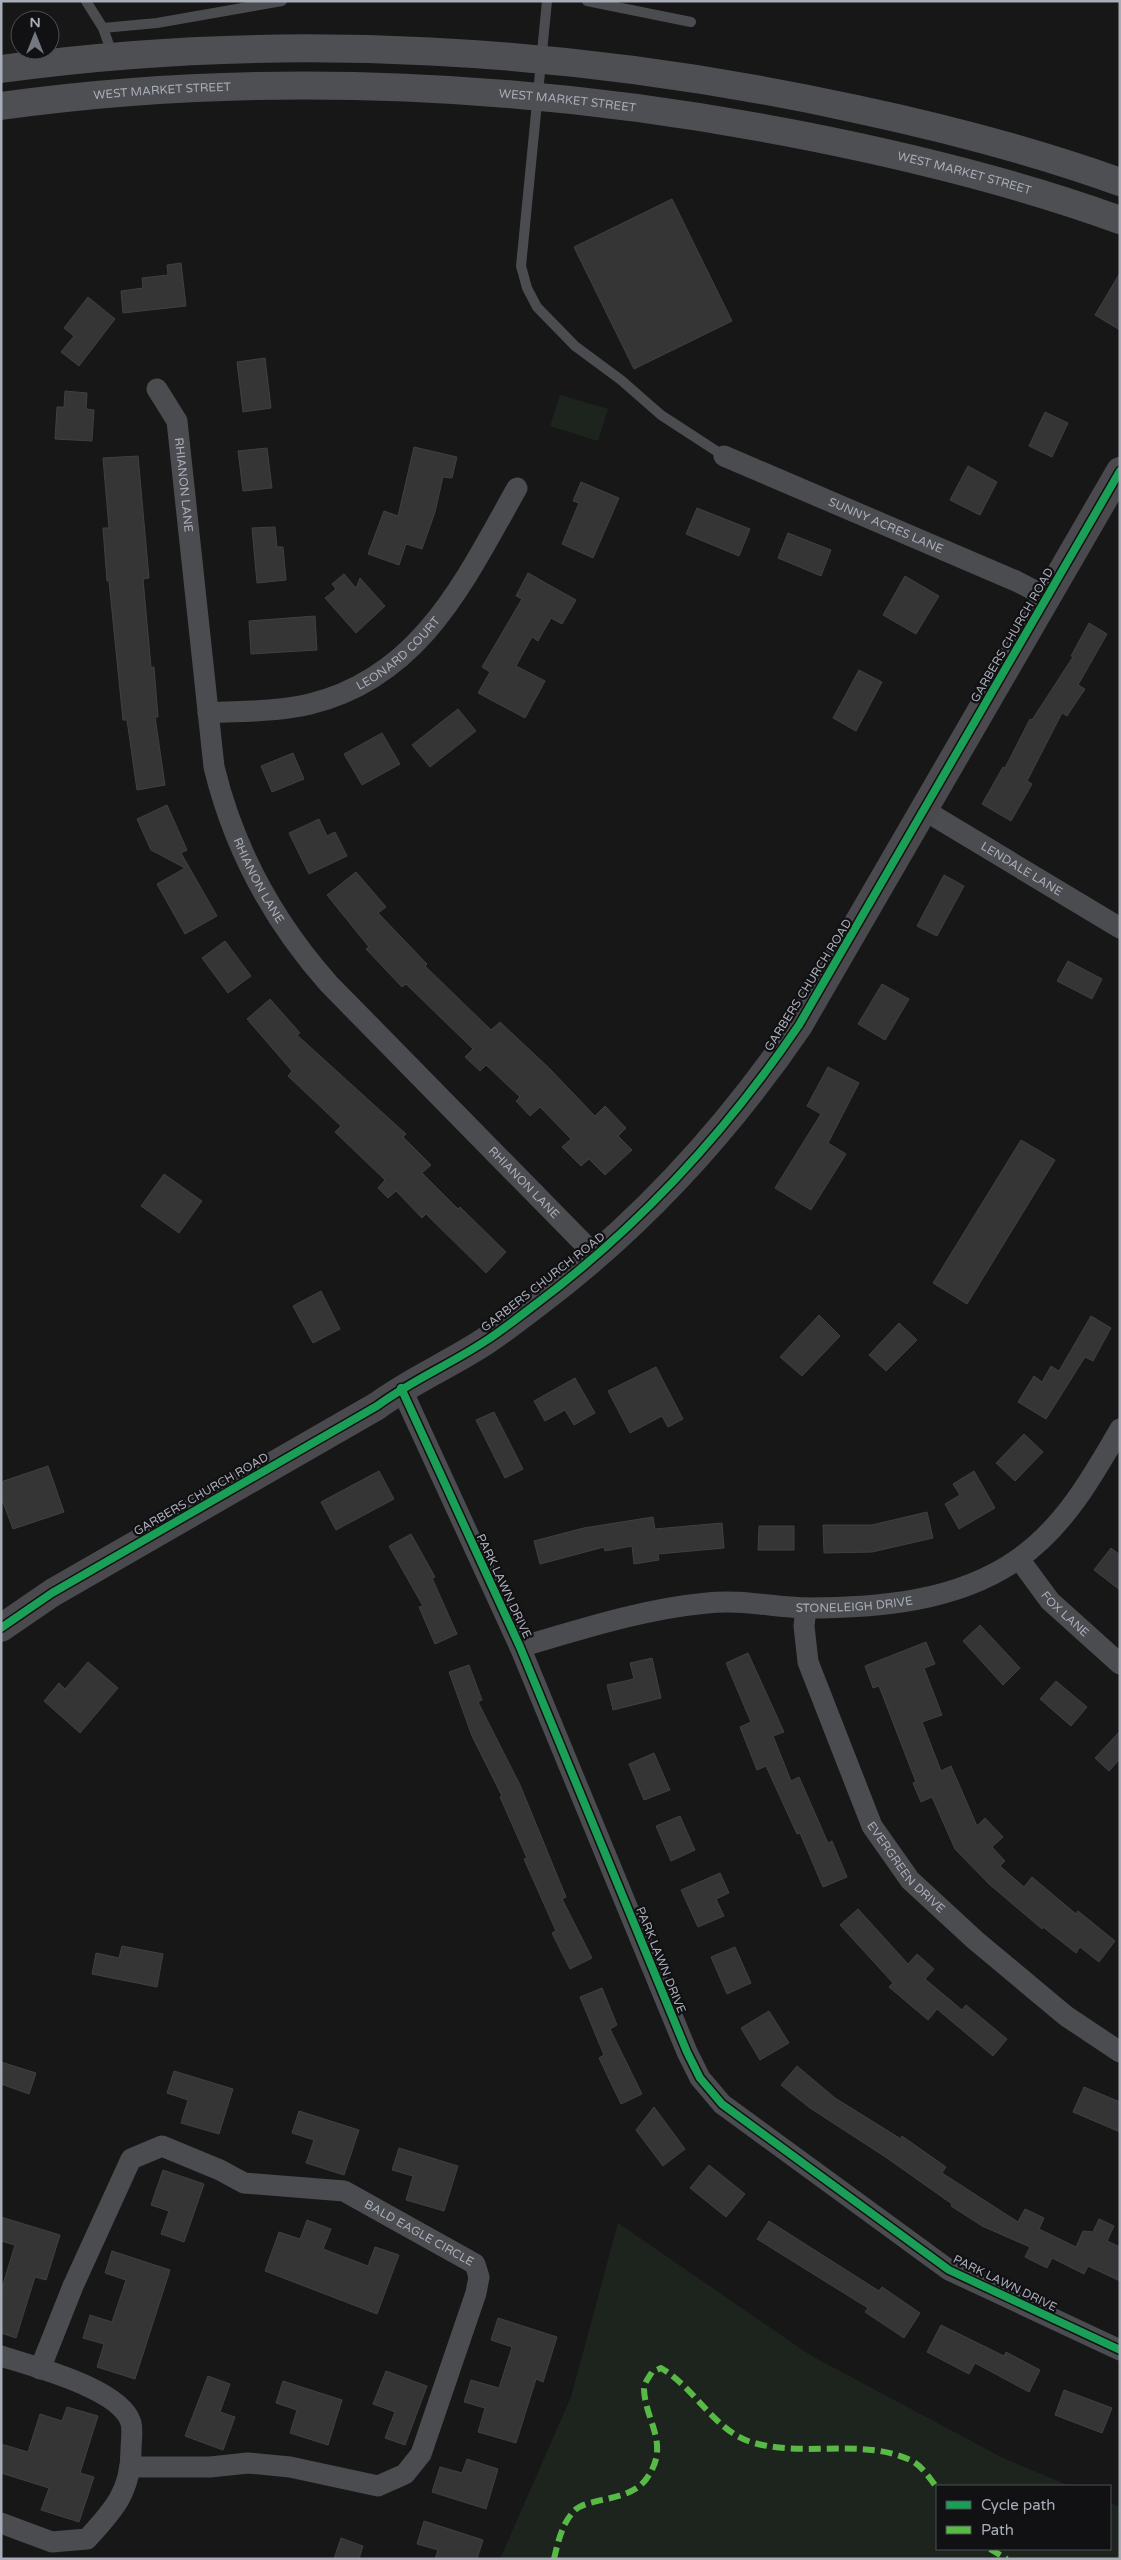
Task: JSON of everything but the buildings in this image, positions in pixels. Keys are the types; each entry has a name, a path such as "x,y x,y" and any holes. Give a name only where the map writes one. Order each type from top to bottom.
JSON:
{"main road":[{"path":"1,69 113,57 198,52 343,50 430,52 541,60 637,70 783,92 942,129 1048,158 1120,182"},
{"name":"WEST MARKET STREET","path":"1,106 140,92 255,86 443,90 538,96 728,121 857,146 968,173 1120,220"}],"street":[{"name":"RHIANON LANE","path":"157,388 177,421 214,767 227,816 261,891 294,942 335,991 596,1256"},
{"name":"SUNNY ACRES LANE","path":"724,456 1016,581 1047,597"},
{"name":"GARBERS CHURCH ROAD","path":"1,1628 52,1593 377,1406 401,1388 487,1340 596,1256 655,1202 706,1147 775,1060 804,1017 1120,471"},
{"name":"LEONARD COURT","path":"208,713 308,705 361,686 392,666 423,637 455,595 517,488"},
{"name":"LENDALE LANE","path":"924,810 1120,928"},
{"name":"PARK LAWN DRIVE","path":"401,1388 520,1648 687,2052 700,2078 722,2104 949,2270 1120,2350"},
{"name":"STONELEIGH DRIVE","path":"520,1648 649,1611 701,1603 806,1608 910,1602 963,1587 1019,1558 1044,1536 1078,1498 1120,1429"},
{"name":"FOX LANE","path":"1019,1558 1050,1601 1120,1664"},
{"name":"EVERGREEN DRIVE","path":"806,1608 804,1626 808,1662 872,1826 910,1880 974,1940 1066,2016 1120,2052"},
{"name":"BALD EAGLE CIRCLE","path":"40,2369 73,2286 131,2159 162,2146 220,2170 244,2183 344,2191 475,2264 479,2277 473,2302 421,2454 405,2474 378,2486 290,2467 248,2463 210,2467 131,2467"},
{"path":"1,2356 79,2382 115,2401 131,2422 131,2467 127,2484 114,2511 87,2539 52,2542 1,2523"}],"lane":[{"path":"86,1 103,28 113,57"},
{"path":"103,28 157,23 282,1"},
{"path":"547,1 522,266 527,288 537,308 575,346 620,380 661,416 724,456"},
{"path":"587,1 691,22"}],"shaded area":[{"path":"560,395 608,409 598,441 550,426"},
{"path":"618,2223 810,2355 1003,2458 1068,2485 936,2485 936,2550 1111,2550 1111,2503 1120,2507 1120,2559 500,2559 571,2397"}],"marked path":[{"path":"554,2559 564,2527 575,2510 590,2503 621,2495 640,2486 654,2466 657,2443 645,2401 644,2387 652,2372 661,2368 684,2386 727,2429 751,2442 790,2448 870,2450 889,2453 913,2461 924,2471 936,2487"},
{"path":"992,2550 1007,2559"}],"cycle path":[{"path":"1,1628 52,1593 473,1349 574,1274 646,1210 711,1140 742,1103 799,1025 1120,471"},
{"path":"401,1388 520,1647 687,2052 700,2078 722,2104 949,2270 1120,2350"}]}
